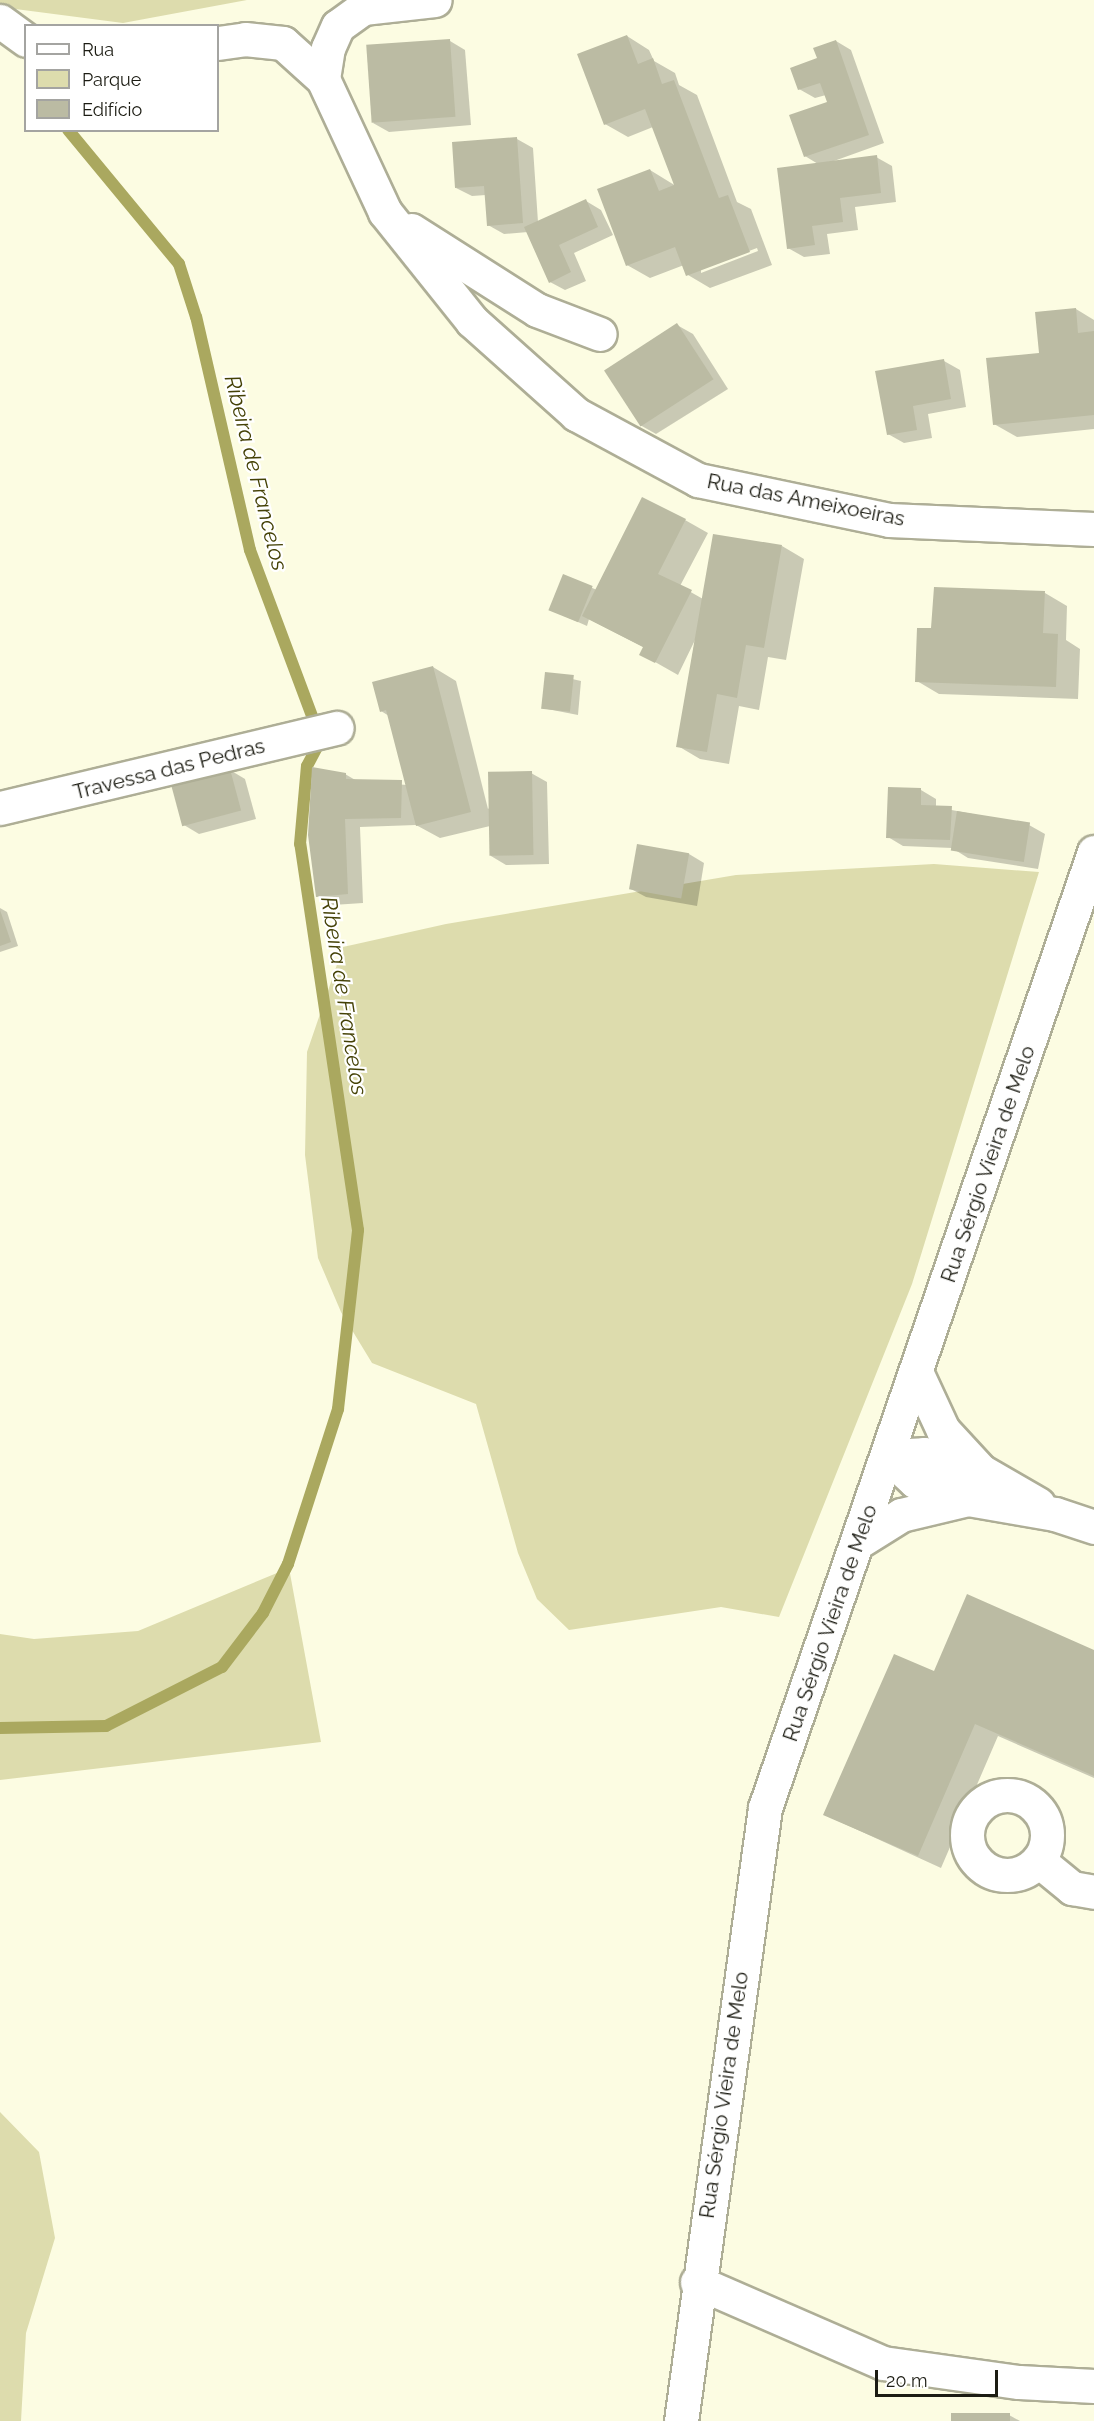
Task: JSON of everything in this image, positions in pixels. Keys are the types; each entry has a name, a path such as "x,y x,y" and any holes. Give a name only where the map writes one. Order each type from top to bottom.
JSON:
{"street":[{"path":"323,79 328,48 338,26 363,9 435,0"},
{"path":"0,21 24,39"},
{"name":"Rua das Ameixoeiras","path":"219,43 245,39 283,43 323,79 385,212 472,321 576,414 698,480 889,520 1094,529"},
{"path":"385,212 537,310 600,334"},
{"name":"Travessa das Pedras","path":"0,808 320,732"},
{"name":"Rua Sérgio Vieira de Melo","path":"681,2421 698,2282 765,1808 917,1374 1094,852"},
{"path":"917,1374 974,1485"},
{"path":"888,1456 915,1481 974,1485 1094,1527"},
{"path":"858,1542 901,1515 974,1485"},
{"path":"1039,1861 1072,1888 1094,1892"},
{"path":"698,2282 883,2363 1019,2382 1094,2386"}],"green space":[{"path":"0,0 247,0 123,23 0,7"},
{"path":"934,864 1039,872 912,1284 779,1617 721,1607 569,1630 537,1599 518,1553 476,1404 372,1363 341,1312 318,1258 305,1155 307,1052 343,947 446,924 736,875"},
{"path":"289,1568 321,1742 0,1780 0,1634 34,1639 138,1631"},
{"path":"0,2112 39,2152 55,2238 26,2333 21,2421 0,2421"}],"building":[{"path":"627,35 638,64 653,58 662,84 674,80 719,198 728,195 750,252 686,276 675,247 626,266 597,189 650,169 659,191 674,185 645,109 604,125 577,54"},
{"path":"450,39 455,117 372,123 366,45"},
{"path":"836,40 869,135 804,157 789,115 827,102 820,83 798,90 790,68 817,58 813,48"},
{"path":"517,137 523,223 487,226 484,186 455,188 452,142"},
{"path":"877,155 881,193 840,198 843,222 812,226 815,245 787,249 777,168"},
{"path":"586,199 598,227 559,245 571,272 549,283 524,227"},
{"path":"1076,308 1078,333 1094,331 1094,415 993,425 986,358 1039,353 1035,312"},
{"path":"677,323 713,379 641,427 604,370"},
{"path":"944,359 951,399 913,406 917,430 887,435 875,371"},
{"path":"642,497 686,519 658,574 692,590 655,663 639,655 643,647 582,616"},
{"path":"713,534 782,545 764,648 746,645 737,698 717,694 707,752 676,747"},
{"path":"563,574 593,586 578,622 548,610"},
{"path":"934,587 1045,591 1043,633 1058,634 1056,687 915,682 917,628 931,628"},
{"path":"433,666 471,812 416,826 386,710 380,712 372,682"},
{"path":"545,672 574,675 570,712 541,709"},
{"path":"312,767 346,773 346,779 402,780 401,818 345,819 348,894 316,897 308,835"},
{"path":"230,769 241,811 182,826 171,785"},
{"path":"532,771 533,855 489,856 488,772"},
{"path":"888,787 921,788 921,805 952,806 950,840 886,838"},
{"path":"957,811 1030,823 1024,862 951,851"},
{"path":"637,844 689,853 681,899 629,889"},
{"path":"0,910 11,942 0,946"},
{"path":"967,1594 1094,1650 1094,1776 975,1724 918,1856 823,1815 894,1654 934,1671"},
{"path":"951,2413 1010,2413 1010,2421 951,2421"}],"waterway":[{"name":"Ribeira de Francelos","path":"0,1728 106,1726 222,1667 263,1613 288,1564 338,1409 358,1230 300,844 307,766 321,740 250,550 196,317 179,264 70,132"}]}
